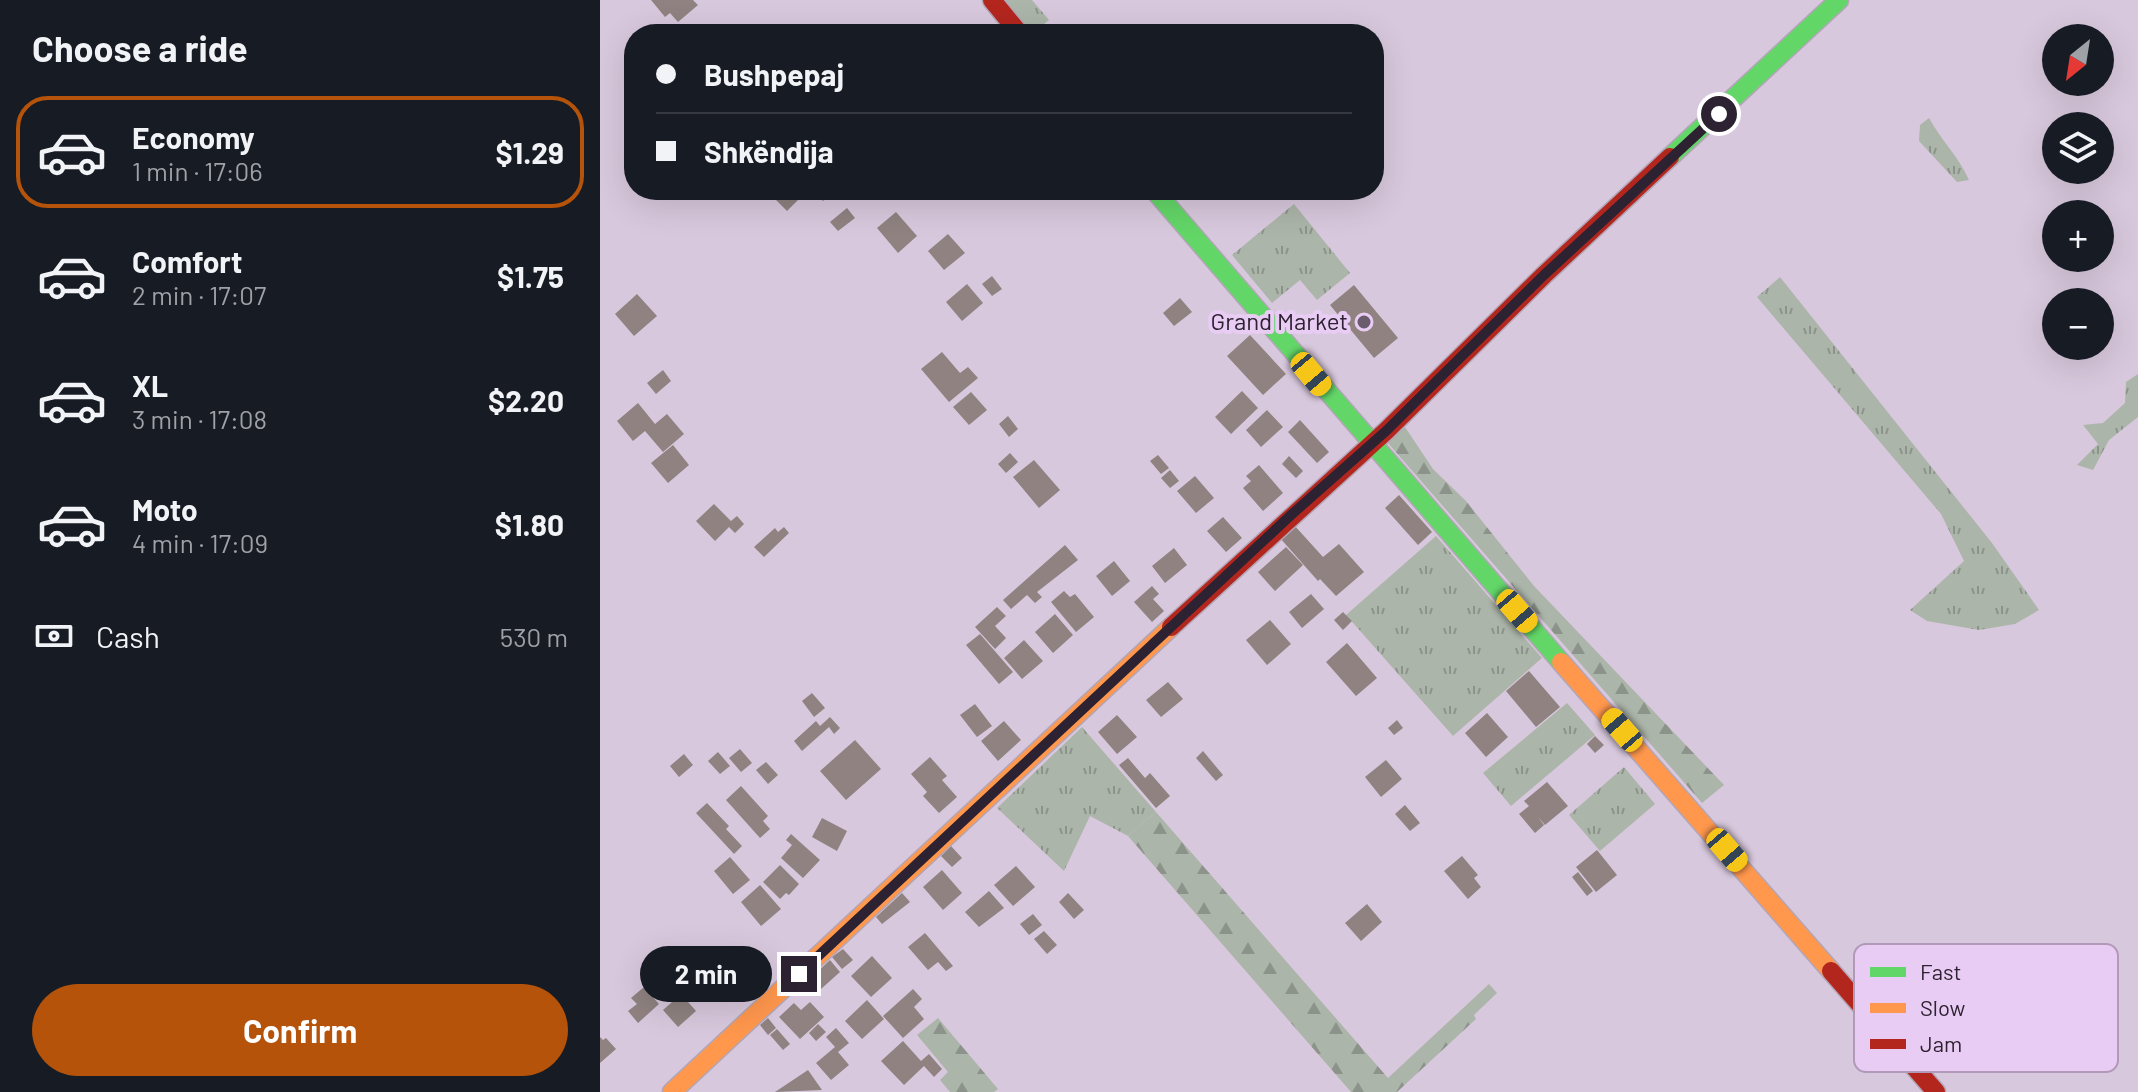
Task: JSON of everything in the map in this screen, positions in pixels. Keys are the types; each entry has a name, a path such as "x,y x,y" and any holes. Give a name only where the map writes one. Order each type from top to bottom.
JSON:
{"street":[{"path":"992,0 1012,24"},
{"path":"672,1092 1371,444 1544,275 1839,0"},
{"path":"1163,200 1371,444 1854,996"},
{"path":"1919,1072 1936,1092"}],"green space":[{"path":"1004,0 1032,0 1049,20 1044,24 1024,24"},
{"path":"1929,118 1969,180 1957,182 1919,141 1920,125"},
{"path":"1294,204 1350,273 1317,300 1300,280 1272,303 1232,255"},
{"path":"1780,277 1992,543 2039,610 2015,624 1979,630 1927,621 1910,610 1964,561 1941,514 1757,297"},
{"path":"2138,374 2138,417 2109,440 2093,470 2077,465 2098,444 2083,425 2103,423 2125,403 2126,382"},
{"path":"1405,427 1433,469 1466,501 1534,586 1724,785 1702,803 1387,442"},
{"path":"1436,536 1542,658 1453,736 1346,615"},
{"path":"1567,703 1595,735 1511,806 1483,773"},
{"path":"1082,727 1156,812 1128,836 1090,816 1064,871 997,808"},
{"path":"1624,767 1655,804 1600,851 1569,815"},
{"path":"1156,812 1388,1078 1489,984 1497,993 1474,1015 1476,1019 1397,1092 1351,1092 1128,836"},
{"path":"938,1018 998,1089 994,1092 950,1092 940,1080 948,1072 917,1035"}],"building":[{"path":"651,0 693,0 698,5 678,22 670,13 665,17"},
{"path":"776,200 798,200 787,211"},
{"path":"847,208 855,218 838,231 830,222"},
{"path":"896,212 917,236 898,253 877,228"},
{"path":"948,234 965,253 944,270 928,251"},
{"path":"992,276 1002,289 992,296 982,284"},
{"path":"967,284 983,303 962,321 946,302"},
{"name":"Grand Market","path":"1354,285 1398,338 1374,358 1330,305"},
{"path":"637,294 657,316 634,336 615,314"},
{"path":"1180,298 1192,312 1174,326 1163,313"},
{"path":"1250,335 1286,374 1263,395 1227,356"},
{"path":"942,352 960,373 968,367 978,378 949,402 921,369"},
{"path":"663,370 671,381 656,394 647,383"},
{"path":"1242,391 1258,408 1231,434 1215,417"},
{"path":"971,392 987,410 969,425 953,407"},
{"path":"638,403 655,424 667,414 684,434 663,452 645,431 633,441 617,421"},
{"path":"1267,410 1283,427 1261,447 1246,430"},
{"path":"1008,416 1018,429 1009,437 999,424"},
{"path":"1300,420 1329,452 1317,463 1288,432"},
{"path":"673,445 689,465 668,483 651,463"},
{"path":"1010,453 1018,462 1006,473 998,464"},
{"path":"1158,455 1169,468 1161,474 1150,461"},
{"path":"1289,456 1303,471 1296,478 1282,464"},
{"path":"1034,460 1060,490 1039,508 1013,477"},
{"path":"1259,465 1283,493 1263,511 1243,488 1251,481 1246,476"},
{"path":"1170,470 1179,481 1170,488 1161,478"},
{"path":"1195,476 1214,498 1196,513 1177,491"},
{"path":"1399,495 1432,532 1418,545 1385,508"},
{"path":"714,504 731,521 737,516 744,524 735,533 729,527 715,541 696,521"},
{"path":"1223,517 1242,538 1226,552 1207,531"},
{"path":"1294,525 1323,557 1339,544 1364,572 1336,596 1320,579 1318,581 1280,538"},
{"path":"784,527 789,533 764,557 754,547 775,528 778,532"},
{"path":"1065,545 1078,560 1037,592 1042,597 1035,603 1027,595 1011,609 1003,600"},
{"path":"1286,547 1303,565 1275,591 1258,572"},
{"path":"1174,548 1187,565 1165,583 1152,566"},
{"path":"1114,561 1130,581 1112,596 1096,576"},
{"path":"1152,586 1159,594 1153,599 1164,611 1152,622 1134,602"},
{"path":"1064,591 1070,597 1075,594 1094,617 1076,632 1051,602"},
{"path":"1311,594 1324,609 1302,628 1289,612"},
{"path":"997,607 1006,616 995,626 1006,638 995,649 975,627"},
{"path":"1343,612 1352,621 1343,630 1334,620"},
{"path":"1055,614 1073,635 1053,653 1035,632"},
{"path":"1270,620 1291,644 1267,665 1246,640"},
{"path":"980,634 1013,672 999,684 966,645"},
{"path":"1024,640 1043,661 1022,679 1004,658"},
{"path":"1347,643 1377,678 1356,696 1326,662"},
{"path":"1529,671 1560,707 1536,727 1506,691"},
{"path":"1168,682 1183,699 1161,717 1146,700"},
{"path":"812,693 825,708 814,717 802,701"},
{"path":"975,704 992,726 977,737 960,715"},
{"path":"1487,713 1508,737 1486,757 1465,733"},
{"path":"1117,715 1137,737 1117,754 1098,732"},
{"path":"830,717 840,728 834,734 829,727 802,751 794,741 816,721 820,726"},
{"path":"1397,720 1403,728 1394,735 1388,728"},
{"path":"1004,721 1021,740 998,761 981,741"},
{"path":"1595,736 1604,745 1595,753 1587,744"},
{"path":"855,740 881,769 846,800 820,771"},
{"path":"740,749 752,763 741,772 729,758"},
{"path":"1203,751 1223,775 1216,781 1196,758"},
{"path":"718,752 730,766 720,774 708,761"},
{"path":"684,754 693,765 679,777 670,766"},
{"path":"930,757 947,776 942,780 957,797 939,813 923,796 927,792 911,774"},
{"path":"1128,758 1145,778 1150,773 1170,796 1156,808 1119,765"},
{"path":"1386,760 1402,779 1381,797 1365,777"},
{"path":"766,762 778,775 768,784 756,770"},
{"path":"1547,782 1568,806 1545,825 1538,817 1544,825 1535,833 1519,814 1529,806 1524,801"},
{"path":"741,786 768,816 763,821 770,829 760,838 726,800"},
{"path":"707,803 729,826 726,829 742,846 734,854 696,813"},
{"path":"1405,805 1420,823 1410,831 1395,814"},
{"path":"822,818 847,831 837,851 812,837"},
{"path":"791,834 820,860 803,878 781,858 792,845 786,840"},
{"path":"951,846 962,858 952,867 941,856"},
{"path":"1597,850 1617,875 1596,892 1576,867"},
{"path":"1462,856 1478,875 1474,878 1481,887 1468,899 1444,871"},
{"path":"730,857 750,880 733,894 714,871"},
{"path":"780,865 799,884 789,895 786,893 780,899 763,882"},
{"path":"1016,866 1035,887 1013,906 994,885"},
{"path":"942,870 962,893 943,910 923,887"},
{"path":"1578,872 1593,891 1587,896 1572,877"},
{"path":"760,885 781,909 761,926 741,902"},
{"path":"989,891 1004,908 979,927 965,912"},
{"path":"902,893 910,902 882,924 876,917"},
{"path":"1068,893 1084,910 1074,919 1059,902"},
{"path":"1367,904 1382,922 1361,941 1345,923"},
{"path":"1033,914 1042,925 1029,935 1020,924"},
{"path":"1044,931 1057,945 1047,954 1034,939"},
{"path":"925,933 953,966 946,971 938,962 928,970 908,947"},
{"path":"843,949 853,960 842,969 832,957"},
{"path":"872,956 892,978 871,997 851,976"},
{"path":"830,960 840,972 821,989 811,978"},
{"path":"644,987 659,1004 638,1023 628,1011 637,1004 631,998"},
{"path":"913,989 922,999 914,1007 924,1019 903,1038 883,1016"},
{"path":"681,994 696,1011 678,1027 663,1010"},
{"path":"867,1000 884,1019 862,1039 845,1021"},
{"path":"810,1002 824,1017 800,1039 779,1017 794,1003 801,1010"},
{"path":"768,1018 776,1028 768,1035 760,1025"},
{"path":"818,1024 826,1032 816,1041 809,1033"},
{"path":"836,1028 849,1043 838,1052 849,1065 831,1080 816,1063 835,1047 826,1037"},
{"path":"777,1029 790,1044 783,1050 770,1035"},
{"path":"600,1037 603,1040 606,1038 616,1049 600,1063"},
{"path":"903,1041 921,1061 929,1054 942,1069 934,1077 924,1066 904,1085 881,1061"},
{"path":"808,1070 822,1090 775,1092"}],"traffic: fast":[{"path":"1670,157 1839,0"},
{"path":"1163,200 1561,662"}],"traffic: slow":[{"path":"672,1092 1171,627"},
{"path":"1561,662 1831,971"}],"traffic: jam":[{"path":"992,0 1012,24"},
{"path":"1171,627 1386,431 1544,275 1670,157"},
{"path":"1831,971 1854,998"},
{"path":"1919,1072 1936,1092"}],"place":[{"name":"Grand Market","path":"1364,322"}],"route":[{"path":"799,974 1291,515 1386,431 1544,275 1719,114"}]}
